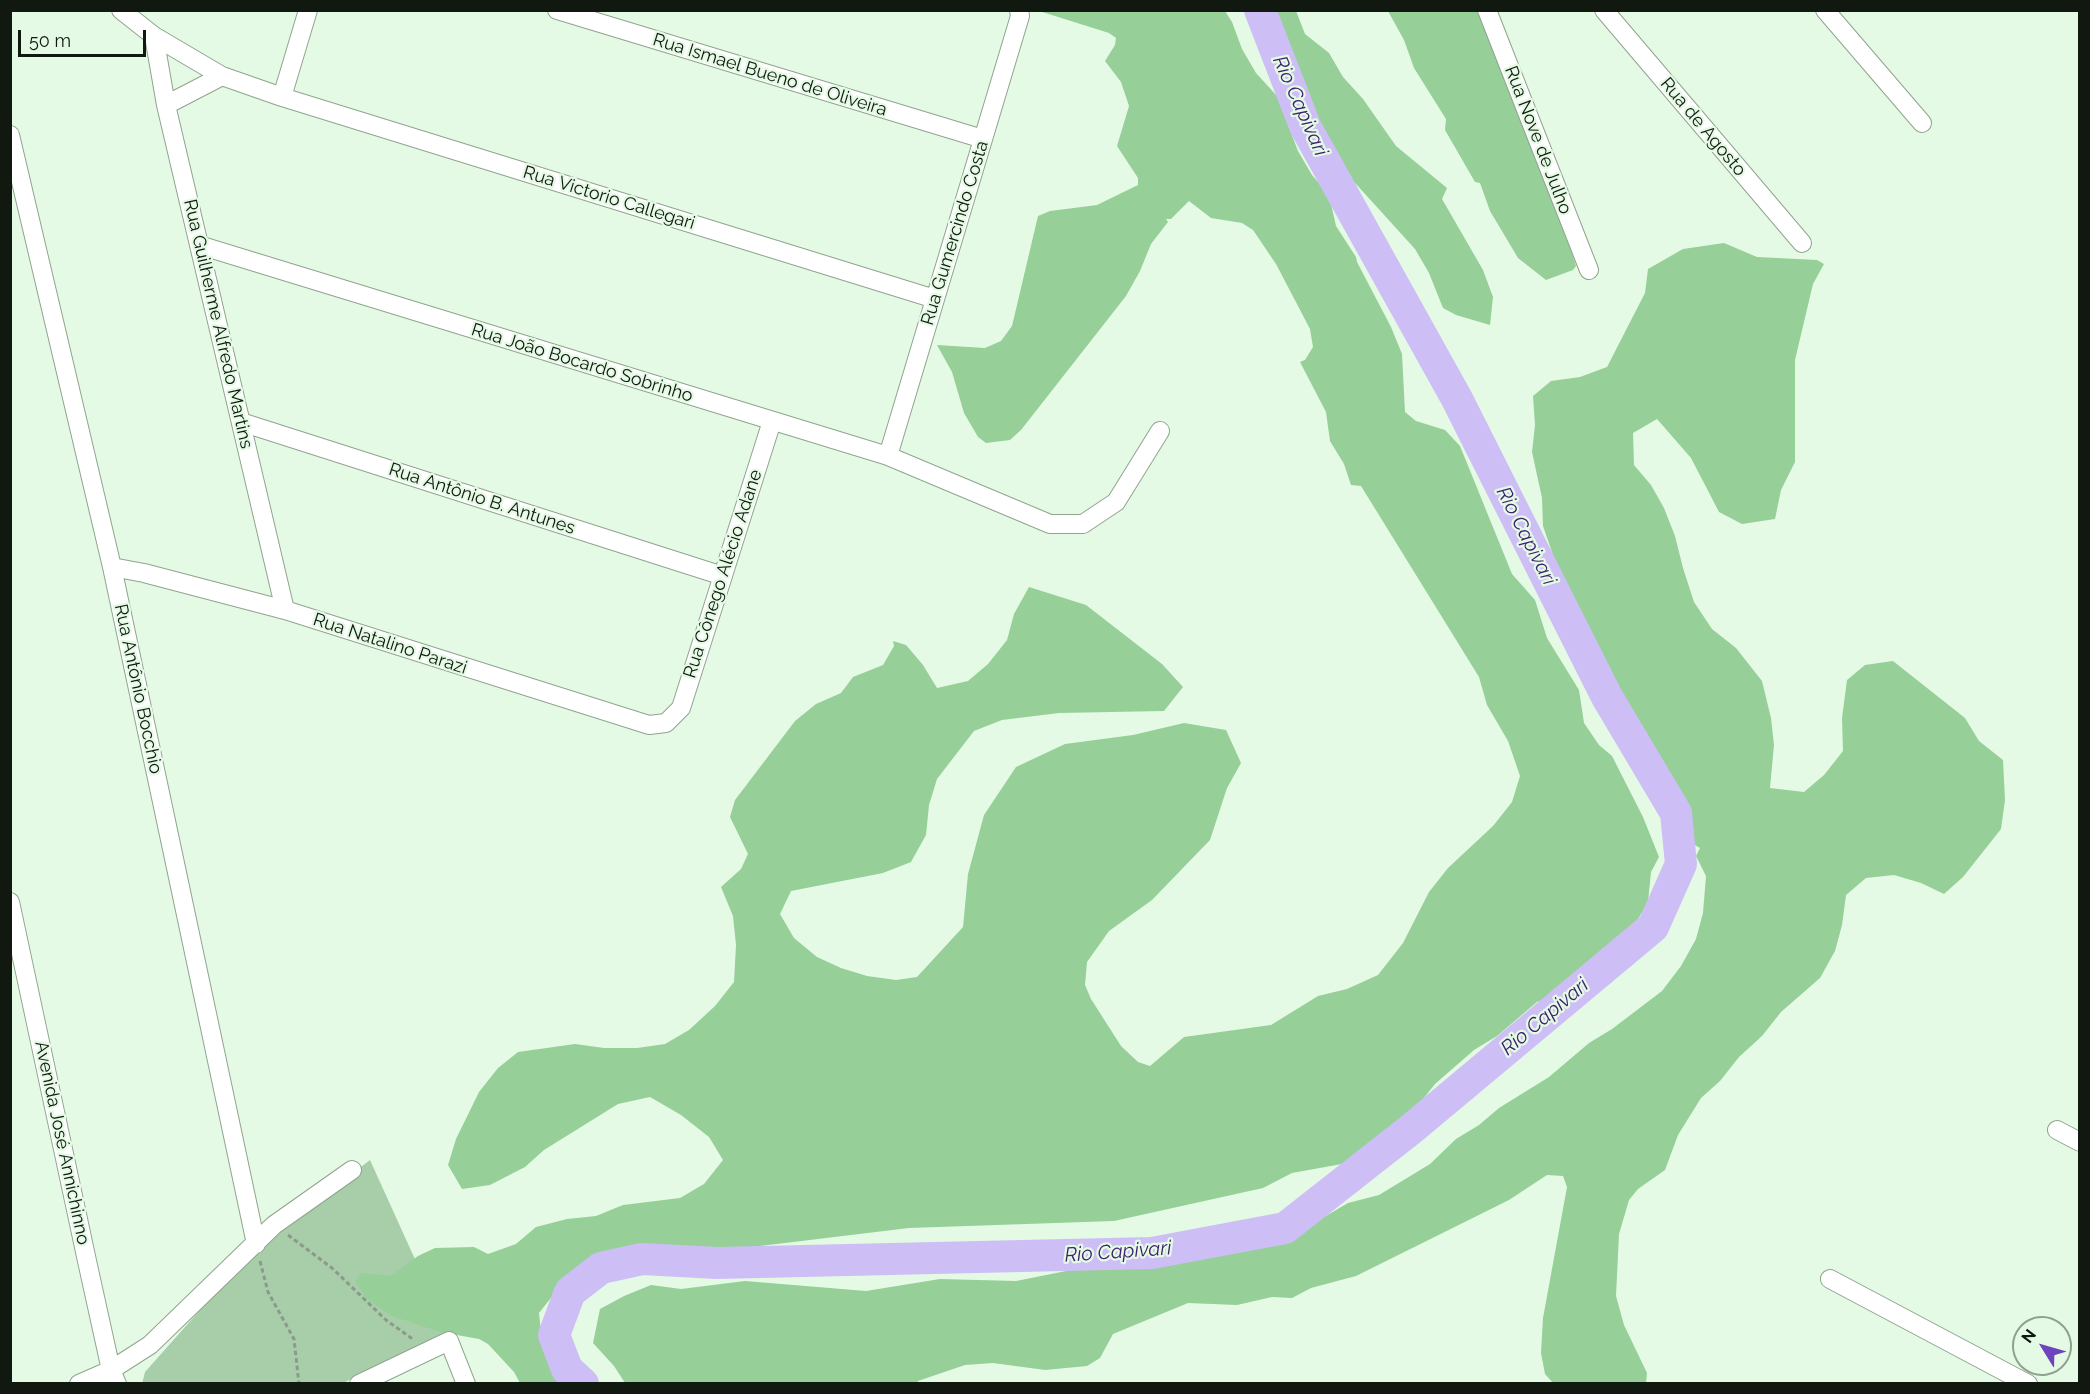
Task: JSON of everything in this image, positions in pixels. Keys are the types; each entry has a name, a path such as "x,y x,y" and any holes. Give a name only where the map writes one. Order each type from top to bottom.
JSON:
{"street":[{"name":"Rua Victorio Callegari","path":"121,10 154,36 222,76 935,299"},
{"path":"282,96 309,10"},
{"name":"Rua Ismael Bueno de Oliveira","path":"557,10 983,139"},
{"name":"Rua Gumercindo Costa","path":"888,456 1020,16 1019,10"},
{"name":"Rua Nove de Julho","path":"1487,10 1589,270"},
{"name":"Rua de Agosto","path":"1604,10 1802,243"},
{"path":"1825,10 1923,123"},
{"name":"Rua Guilherme Alfredo Martins","path":"154,36 166,105 285,610"},
{"path":"166,105 222,76"},
{"name":"Rua Antônio Bocchio","path":"10,135 112,567 256,1244"},
{"name":"Rua João Bocardo Sobrinho","path":"199,245 888,456 1050,524 1083,524 1116,502 1160,431"},
{"name":"Rua Cônego Alécio Adane","path":"666,723 681,708 772,421"},
{"name":"Rua Antônio B. Antunes","path":"241,422 723,576"},
{"name":"Rua Natalino Parazi","path":"112,567 144,573 285,610 649,725 666,723"},
{"name":"Avenida José Annichinno","path":"10,902 114,1376"},
{"path":"2057,1130 2079,1142"},
{"path":"79,1383 114,1376 150,1346 274,1226 352,1170"},
{"path":"1830,1279 2028,1383"},
{"path":"359,1383 449,1341 466,1383"}],"path":[{"path":"274,1226 332,1268 386,1320 428,1351"},
{"path":"256,1244 268,1292 294,1339 299,1383"}],"green space":[{"path":"1039,11 1225,11 1256,73 1277,96 1298,151 1312,175 1329,195 1336,226 1356,257 1391,327 1402,354 1405,412 1416,421 1445,430 1460,446 1512,574 1535,600 1547,638 1579,690 1584,723 1599,745 1612,756 1643,817 1659,857 1651,872 1648,902 1630,933 1611,957 1564,992 1537,1002 1497,1036 1474,1050 1435,1084 1397,1132 1373,1145 1353,1162 1292,1173 1263,1188 1114,1221 909,1228 702,1253 613,1268 554,1294 539,1313 542,1342 556,1357 565,1383 520,1383 514,1372 488,1344 479,1339 440,1332 392,1316 366,1298 355,1281 361,1273 391,1276 418,1256 435,1248 474,1247 488,1254 516,1244 536,1227 567,1219 596,1216 623,1205 680,1198 704,1184 723,1160 709,1137 681,1115 650,1097 618,1104 544,1150 525,1167 490,1185 462,1189 448,1165 456,1139 479,1092 498,1068 518,1052 575,1044 604,1048 637,1048 665,1044 689,1030 715,1006 734,982 736,945 733,916 721,887 741,869 748,854 730,817 735,800 795,721 816,704 841,693 853,677 883,665 894,646 893,641 906,645 923,665 937,688 968,681 988,664 1007,640 1014,614 1029,587 1086,605 1162,664 1183,687 1164,711 1059,713 1002,720 974,731 937,779 929,805 926,835 911,862 883,873 791,891 780,914 794,938 817,957 867,976 896,980 917,977 963,927 968,874 984,815 1016,767 1065,744 1133,735 1184,723 1226,730 1241,763 1227,788 1210,840 1152,900 1109,931 1087,962 1085,985 1091,999 1121,1046 1138,1062 1150,1066 1184,1037 1271,1025 1318,996 1347,989 1378,975 1403,943 1429,892 1448,868 1493,826 1512,802 1520,776 1508,741 1487,705 1479,677 1361,486 1351,485 1344,464 1330,441 1326,412 1300,362 1305,360 1313,347 1310,329 1276,264 1253,230 1242,223 1211,218 1189,201 1171,219 1166,219 1168,222 1151,244 1126,296 1021,430 1010,440 986,443 978,437 964,413 952,372 937,345 985,348 1001,341 1012,326 1038,216 1050,211 1097,205 1138,185 1138,178 1117,146 1129,106 1121,82 1105,61 1115,45 1116,38 1109,33"},
{"path":"1268,11 1296,11 1305,34 1329,53 1343,77 1363,99 1396,146 1447,188 1442,199 1483,270 1493,297 1490,325 1456,315 1443,308 1429,273 1415,249 1356,184 1332,165 1294,90 1287,59 1276,31 1275,20"},
{"path":"1388,11 1480,11 1520,78 1576,266 1573,270 1546,280 1518,258 1490,211 1480,183 1475,182 1445,130 1446,119 1414,68 1404,40"},
{"path":"1724,243 1757,257 1817,260 1824,264 1813,284 1795,360 1795,462 1781,490 1775,519 1742,524 1719,512 1691,458 1657,419 1633,433 1634,465 1651,485 1664,508 1675,536 1694,602 1712,629 1736,648 1762,681 1771,718 1774,745 1770,788 1804,792 1824,775 1843,751 1842,718 1847,680 1865,665 1893,661 1965,718 1979,741 2003,760 2005,800 2001,829 1963,877 1944,894 1921,883 1894,875 1866,878 1846,895 1842,925 1835,951 1820,978 1781,1012 1762,1036 1701,1098 1678,1135 1665,1170 1638,1189 1629,1200 1619,1234 1616,1296 1624,1325 1647,1373 1646,1383 1553,1383 1545,1374 1541,1353 1543,1318 1567,1187 1563,1176 1547,1175 1509,1200 1356,1276 1311,1288 1292,1298 1272,1297 1237,1305 1188,1303 1113,1334 1100,1358 1087,1366 1045,1370 993,1363 965,1365 918,1381 917,1384 625,1383 614,1366 593,1343 600,1309 651,1285 681,1289 745,1281 866,1291 940,1279 1016,1281 1116,1261 1201,1250 1233,1242 1296,1220 1324,1217 1348,1203 1379,1195 1430,1164 1456,1139 1479,1125 1499,1108 1549,1077 1589,1043 1612,1029 1662,991 1681,966 1696,939 1703,913 1706,876 1696,856 1700,848 1693,844 1655,758 1572,627 1565,590 1543,526 1542,498 1532,452 1535,425 1533,396 1551,381 1580,377 1607,367 1645,293 1648,269 1683,249"},
{"path":"370,1160 448,1332 343,1383 142,1384 145,1372 257,1246"}],"waterway":[{"name":"Rio Capivari","path":"583,1384 567,1369 554,1335 570,1292 601,1268 642,1259 717,1263 1152,1253 1285,1228 1410,1130 1653,927 1681,864 1676,813 1607,697 1457,399 1305,126 1260,10"}]}
